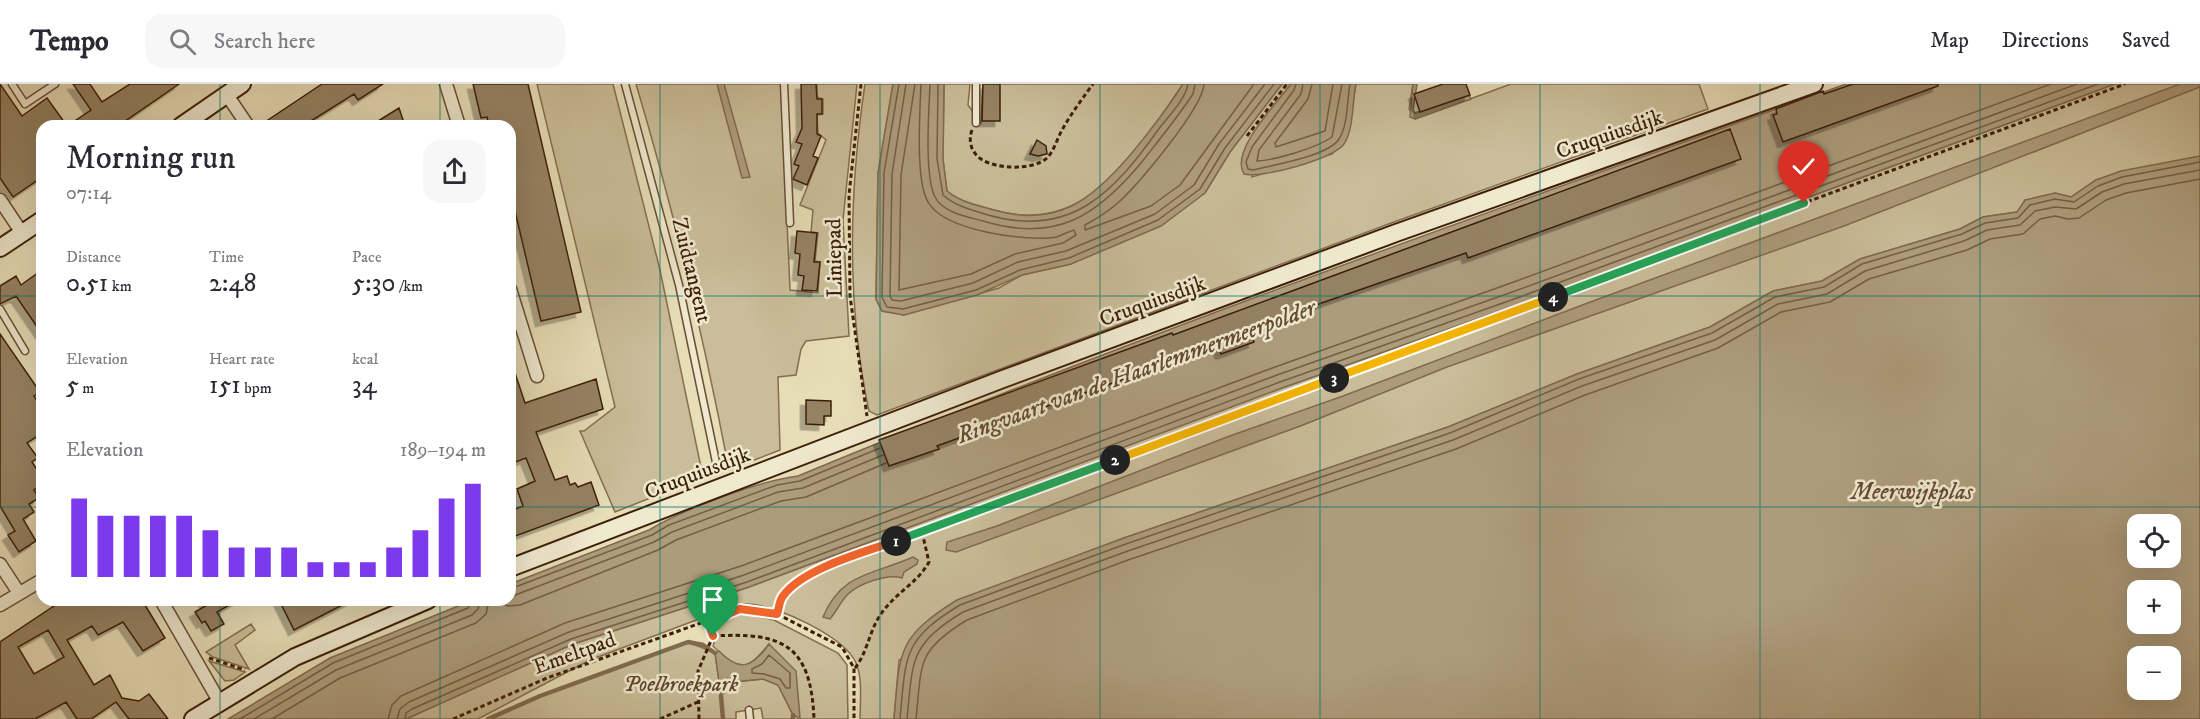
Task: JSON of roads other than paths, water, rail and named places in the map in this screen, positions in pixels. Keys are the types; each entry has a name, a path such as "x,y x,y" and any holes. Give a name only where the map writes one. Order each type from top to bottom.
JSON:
{"street":[{"path":"190,120 242,84"},
{"path":"446,84 457,120"},
{"name":"Cruquiusdijk","path":"516,566 871,429 1405,230 1814,84"},
{"path":"226,95 244,120"},
{"path":"0,200 22,233"},
{"path":"0,248 36,224"},
{"path":"516,318 537,376"},
{"path":"0,564 19,593"},
{"path":"0,604 36,583"},
{"path":"164,606 219,701"},
{"path":"193,719 261,676 310,650 414,606"}],"lane":[{"path":"12,84 25,104 55,84"},
{"name":"Zuidtangent","path":"625,84 679,285 717,467"},
{"path":"784,84 790,223"},
{"path":"976,84 976,123"},
{"path":"0,309 25,351"},
{"path":"749,710 750,719"}],"water":[{"path":"717,84 724,84 750,177 742,178"},
{"path":"893,84 944,84 943,159 947,191 963,201 982,207 1016,215 1036,215 1072,206 1102,185 1138,145 1183,84 1282,84 1230,152 1205,193 1161,226 1071,264 1022,275 977,295 904,315 882,311 876,299 878,173"},
{"path":"1291,84 1356,84 1351,123 1344,144 1326,156 1280,171 1244,174 1241,164 1249,140 1266,114"},
{"path":"1413,84 1417,84 1413,110 1415,113 1469,95 1471,99 1415,119 1410,117"},
{"name":"Ringvaart van de Haarlemmermeerpolder","path":"1846,84 2115,84 1519,304 1282,388 749,587 573,644 406,719 228,719 330,658 458,606 516,606 516,582 649,530 701,505 763,484 798,476 1058,372 1451,226"},
{"path":"2180,84 2200,84 2200,87 1844,226 1447,367 1303,425 956,552 946,550 947,542 997,526 1227,437 1343,396"},
{"name":"Meerwijkplas","path":"2200,156 2200,719 894,719 900,662 905,649 922,625 957,600 1121,539 1448,427 1577,374 1710,327 1773,291 1822,281 1860,259 1960,229 1983,217 2017,212 2025,200 2055,193 2071,197 2096,180 2121,171"},
{"path":"913,557 918,560 917,564 904,572 902,578 881,578 858,587 847,595 830,619 823,617 839,591 849,583"},
{"path":"769,644 796,671 800,718 793,715 778,685 763,679 733,682 721,696 715,653 719,651 733,662 740,665 746,664 757,658"}],"waterway":[{"path":"488,719 540,696 688,642 703,645 715,653"},
{"path":"721,696 723,719"}],"park label":[{"name":"Poelbroekpark","path":"681,683"}]}
